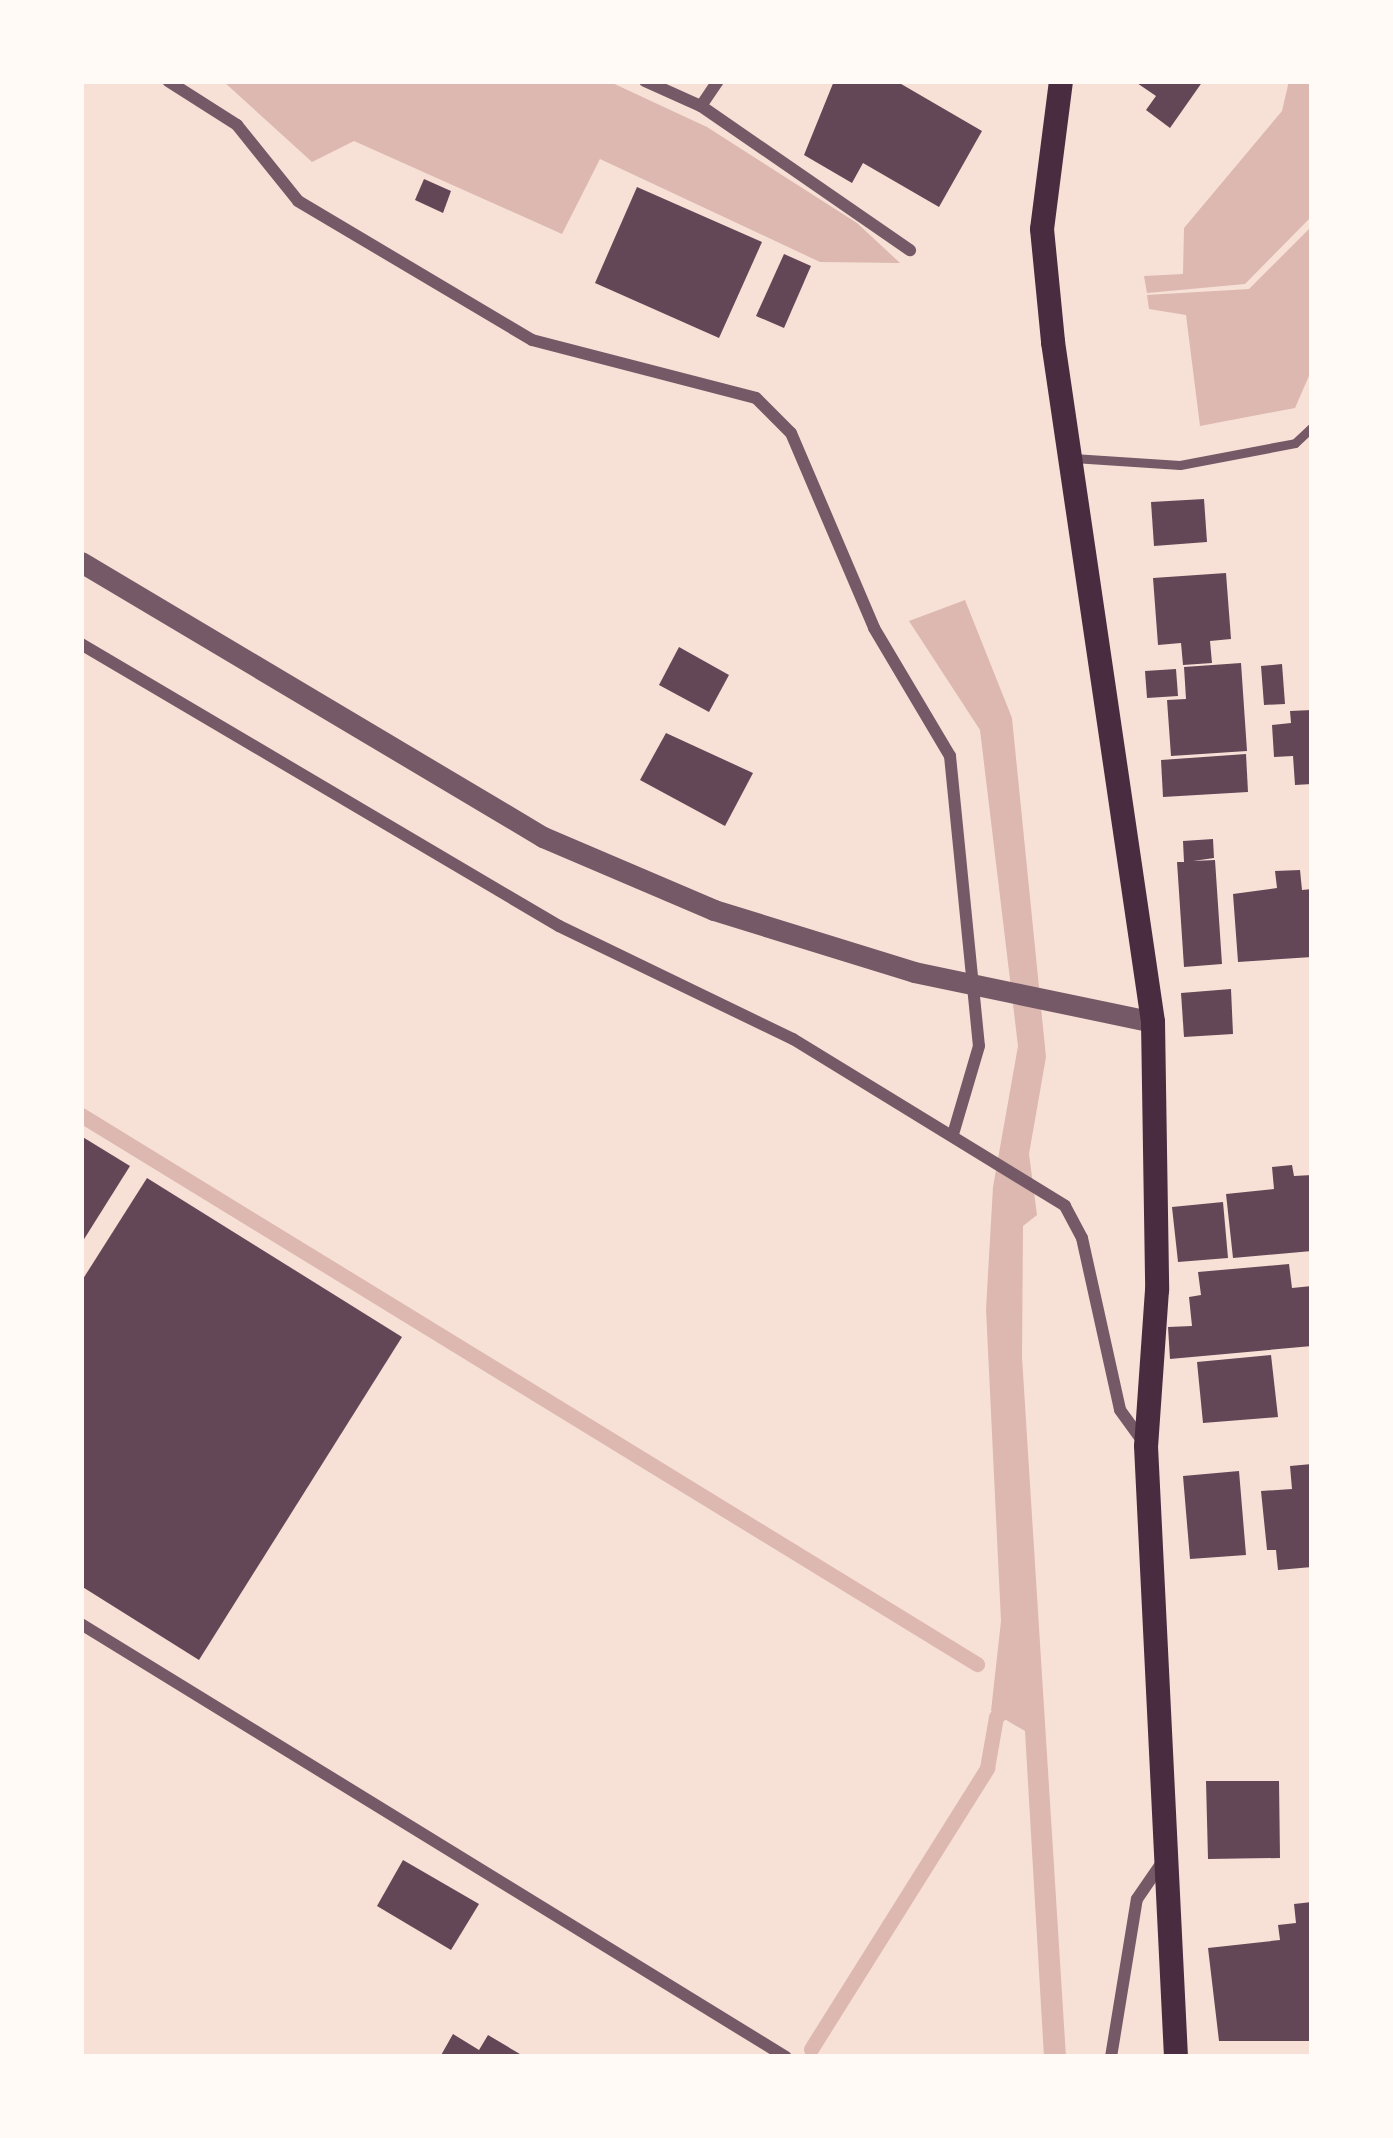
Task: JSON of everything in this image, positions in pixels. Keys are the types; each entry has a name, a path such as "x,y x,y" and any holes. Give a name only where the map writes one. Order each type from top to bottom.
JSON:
{"main road":[{"path":"1060,81 1042,229 1153,1022 1156,1290 1146,1446 1175,2057"}],"street":[{"path":"168,81 237,125 298,201 532,340 756,398 790,433 874,628 950,756 979,1046 954,1131"},
{"path":"645,81 701,106 910,250"},
{"path":"701,106 718,81"},
{"path":"81,562 544,837 714,910 914,971 1153,1022"},
{"path":"81,644 559,926 793,1039 954,1131 1065,1206 1082,1238 1120,1410 1146,1446"},
{"path":"81,1624 786,2057"},
{"path":"1111,2057 1137,1899 1166,1855"}],"lane":[{"path":"1073,458 1180,465 1295,443 1312,427"}],"shaded area":[{"path":"223,81 608,81 707,127 857,223 900,263 820,262 600,159 562,234 354,141 312,162"},
{"path":"1289,81 1312,81 1312,216 1245,284 1147,293 1144,276 1183,274 1184,228 1282,111"},
{"path":"1312,226 1312,369 1295,408 1200,426 1186,315 1149,309 1147,295 1249,289"},
{"path":"965,600 1012,718 1046,1057 1029,1154 1037,1215 1023,1226 1022,1357 1066,2057 1044,2057 1025,1731 991,1711 1001,1621 986,1309 993,1187 1018,1046 980,730 909,621"}],"building":[{"path":"834,81 896,81 982,131 939,207 863,163 852,183 804,155"},
{"path":"1134,81 1203,81 1170,128 1146,110 1156,96"},
{"path":"424,179 451,191 443,213 415,200"},
{"path":"637,187 762,242 719,338 595,283"},
{"path":"784,254 811,266 784,328 756,316"},
{"path":"1204,499 1207,542 1154,546 1151,502"},
{"path":"1226,573 1231,639 1210,641 1212,663 1183,665 1181,643 1158,645 1153,578"},
{"path":"679,647 729,675 709,712 659,685"},
{"path":"1241,663 1247,751 1171,756 1167,700 1186,699 1184,667"},
{"path":"1282,664 1285,704 1264,705 1261,666"},
{"path":"1176,669 1178,696 1147,698 1145,671"},
{"path":"1312,710 1312,784 1295,785 1293,756 1274,757 1272,725 1291,723 1290,711"},
{"path":"666,733 753,773 725,826 640,780"},
{"path":"1246,754 1248,792 1163,797 1161,760"},
{"path":"1213,839 1214,858 1193,861 1215,860 1222,964 1184,967 1177,862 1184,862 1183,841"},
{"path":"1300,870 1302,890 1312,889 1312,957 1238,962 1233,894 1277,888 1275,871"},
{"path":"1231,989 1233,1034 1184,1037 1181,993"},
{"path":"81,1136 130,1166 81,1244"},
{"path":"1292,1165 1294,1176 1312,1175 1312,1251 1233,1258 1226,1194 1274,1189 1272,1167"},
{"path":"147,1178 402,1337 199,1660 81,1586 81,1282"},
{"path":"1223,1202 1228,1258 1178,1262 1172,1207"},
{"path":"1289,1264 1292,1288 1312,1286 1312,1346 1170,1359 1168,1327 1192,1326 1189,1297 1201,1295 1198,1272"},
{"path":"1271,1355 1278,1417 1203,1423 1197,1362"},
{"path":"1312,1464 1312,1567 1278,1570 1276,1550 1267,1550 1261,1491 1292,1489 1290,1466"},
{"path":"1239,1471 1246,1555 1190,1559 1183,1476"},
{"path":"1206,1781 1279,1781 1280,1858 1208,1859"},
{"path":"403,1860 479,1904 451,1950 377,1906"},
{"path":"1312,1902 1312,2041 1219,2041 1208,1948 1280,1940 1278,1925 1296,1923 1294,1904"},
{"path":"453,2034 479,2050 488,2035 525,2057 440,2057"}],"waterway":[{"path":"81,1115 977,1664"},
{"path":"811,2049 987,1768 996,1717 1012,1703"}]}
